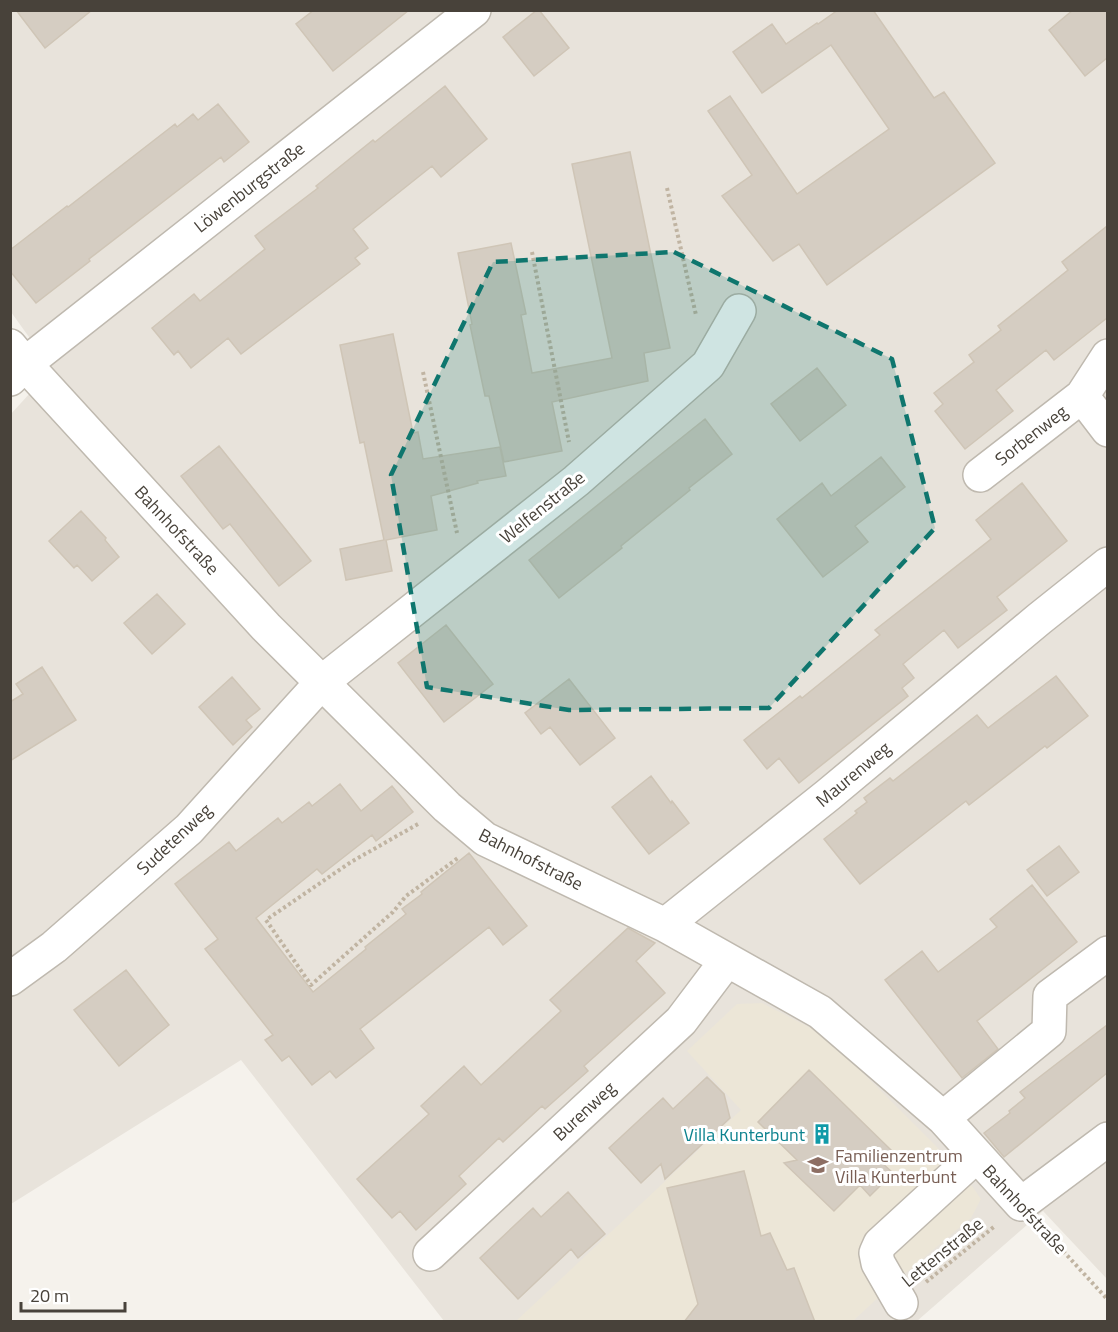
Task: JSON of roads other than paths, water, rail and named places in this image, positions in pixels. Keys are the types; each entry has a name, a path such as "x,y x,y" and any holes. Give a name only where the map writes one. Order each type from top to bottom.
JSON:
{"street":[{"name":"Löwenburgstraße","path":"15,363 474,10"},
{"name":"Welfenstraße","path":"322,682 576,481 708,365 739,311"},
{"name":"Sorbenweg","path":"980,475 1082,396 1107,356"},
{"name":"Bahnhofstraße","path":"15,363 267,627 447,807 485,839 665,925 820,1011 943,1118 1021,1204 1107,1139"},
{"name":"Sorbenweg","path":"1082,396 1107,430"},
{"name":"Maurenweg","path":"665,925 828,795 1107,564"},
{"name":"Sudetenweg","path":"10,979 54,947 189,829 322,682"},
{"path":"943,1118 1049,1031 1050,996 1107,953"},
{"name":"Burenweg","path":"430,1254 681,1022 728,960"},
{"path":"901,1303 878,1263 876,1253 880,1244 976,1156"}],"place":[{"name":"Villa Kunterbunt","path":"822,1134"},
{"name":"Familienzentrum Villa Kunterbunt","path":"818,1165"}]}
